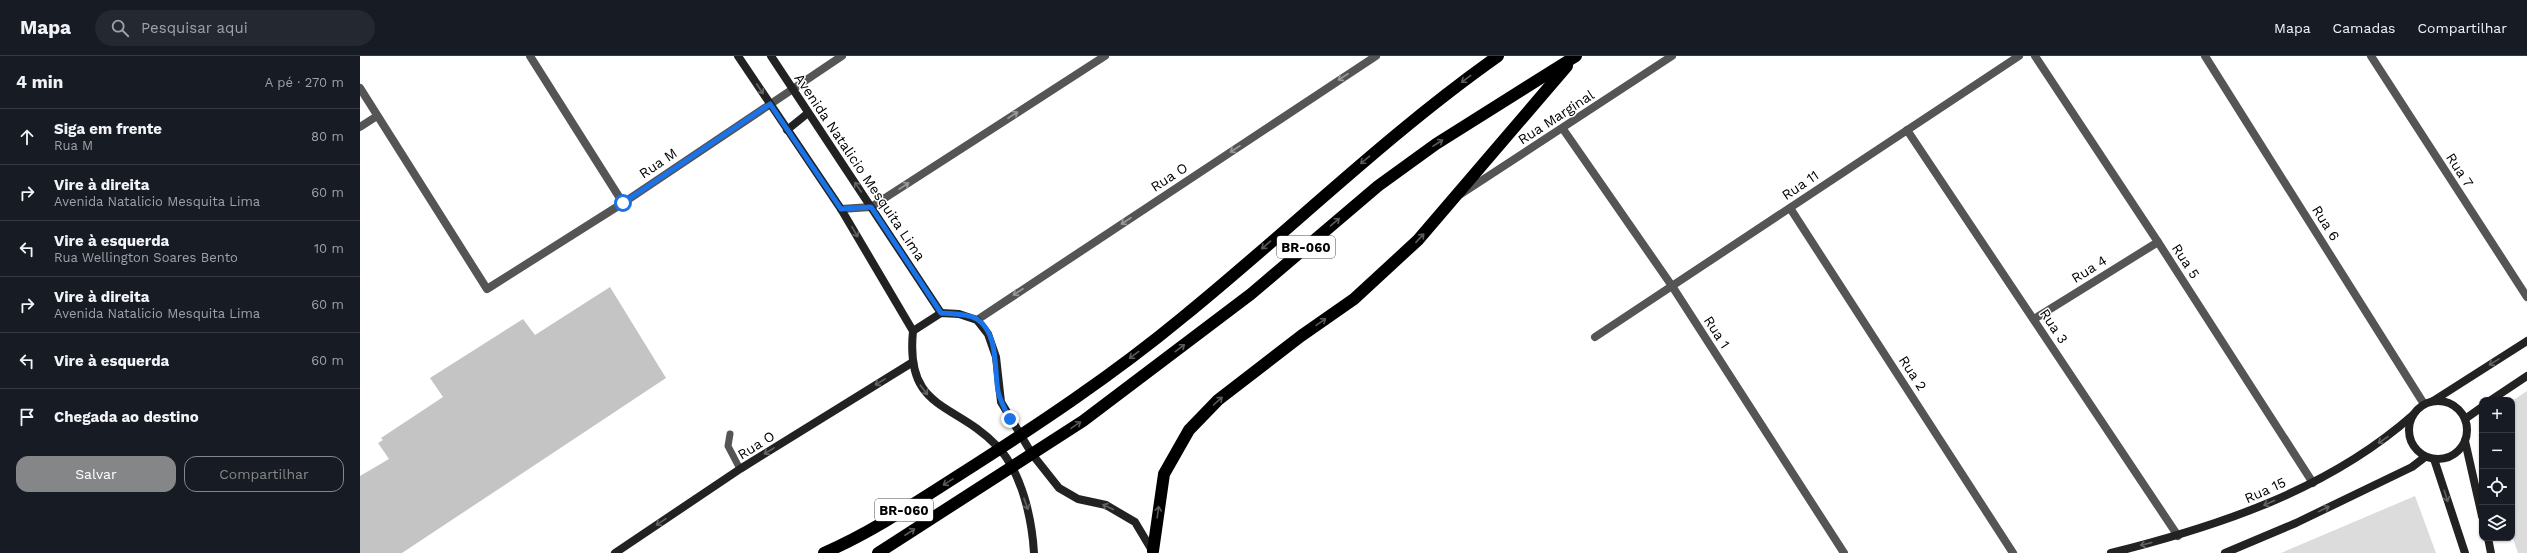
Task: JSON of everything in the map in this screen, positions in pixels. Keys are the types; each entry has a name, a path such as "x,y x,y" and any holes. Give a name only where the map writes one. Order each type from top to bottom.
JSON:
{"highway":[{"name":"BR-060","path":"824,553 877,527 981,461 1086,391 1184,317 1348,174 1434,103 1498,56"},
{"name":"BR-060","path":"878,553 1083,421 1245,298 1378,186 1436,144 1576,56"},
{"path":"1153,552 1164,474 1189,430 1218,400 1301,336 1354,299 1418,240 1576,56"}],"street":[{"path":"530,56 623,203"},
{"path":"738,56 841,209 913,331 911,352 916,378 935,403 972,423 1004,454 1012,467 1027,508 1032,527 1034,553"},
{"name":"Avenida Natalicio Mesquita Lima","path":"771,56 941,313"},
{"name":"Rua M","path":"377,116 487,289 623,203 842,56"},
{"path":"841,209 871,207 1105,56"},
{"name":"Rua O","path":"977,320 1376,56"},
{"name":"Rua Marginal","path":"1454,199 1563,129 1672,56"},
{"name":"Rua 11","path":"1595,337 2019,56"},
{"name":"Rua 5","path":"2035,56 2158,242 2313,483"},
{"name":"Rua 6","path":"2205,56 2428,403"},
{"name":"Rua 7","path":"2372,56 2527,297"},
{"path":"360,88 377,116 360,127"},
{"path":"787,130 808,113"},
{"name":"Rua 1","path":"1563,129 1672,286 1844,553"},
{"name":"Rua 3","path":"1907,130 2178,536"},
{"name":"Rua 2","path":"1790,208 2014,553"},
{"name":"Rua 4","path":"2034,319 2158,242"},
{"path":"913,331 941,313 959,314 977,320 988,334 996,357 998,390 1001,402 1032,454 1059,488 1078,499 1106,505 1135,522 1153,552"},
{"path":"2465,441 2452,455 2434,459 2425,457 2417,452 2409,438 2409,422 2413,415 2428,403 2527,341"},
{"name":"Rua O","path":"615,553 740,470 913,362"},
{"path":"2496,397 2527,376"},
{"path":"2428,403 2450,404 2457,408 2465,419 2467,432 2465,441 2480,505"},
{"path":"2465,419 2479,409"},
{"name":"Rua 15","path":"2112,553 2178,536 2242,515 2313,483 2386,438 2413,415"},
{"path":"2225,553 2296,523 2412,467 2425,457"},
{"path":"2434,459 2465,553"},
{"path":"2489,541 2491,553"}],"lane":[{"path":"730,434 728,446 740,470"}],"shaded area":[{"path":"2527,391 2527,553 2518,553 2514,541 2515,541 2515,399"},
{"path":"2415,496 2436,553 2281,553"}],"building":[{"path":"610,287 666,378 402,553 360,553 360,476 389,459 378,443 383,440 381,438 443,397 430,378 523,319 535,335"}],"route":[{"path":"623,203 770,104 841,209 871,207 941,313 959,314 977,320 988,334 996,357 998,390 1001,402 1010,419"}]}
